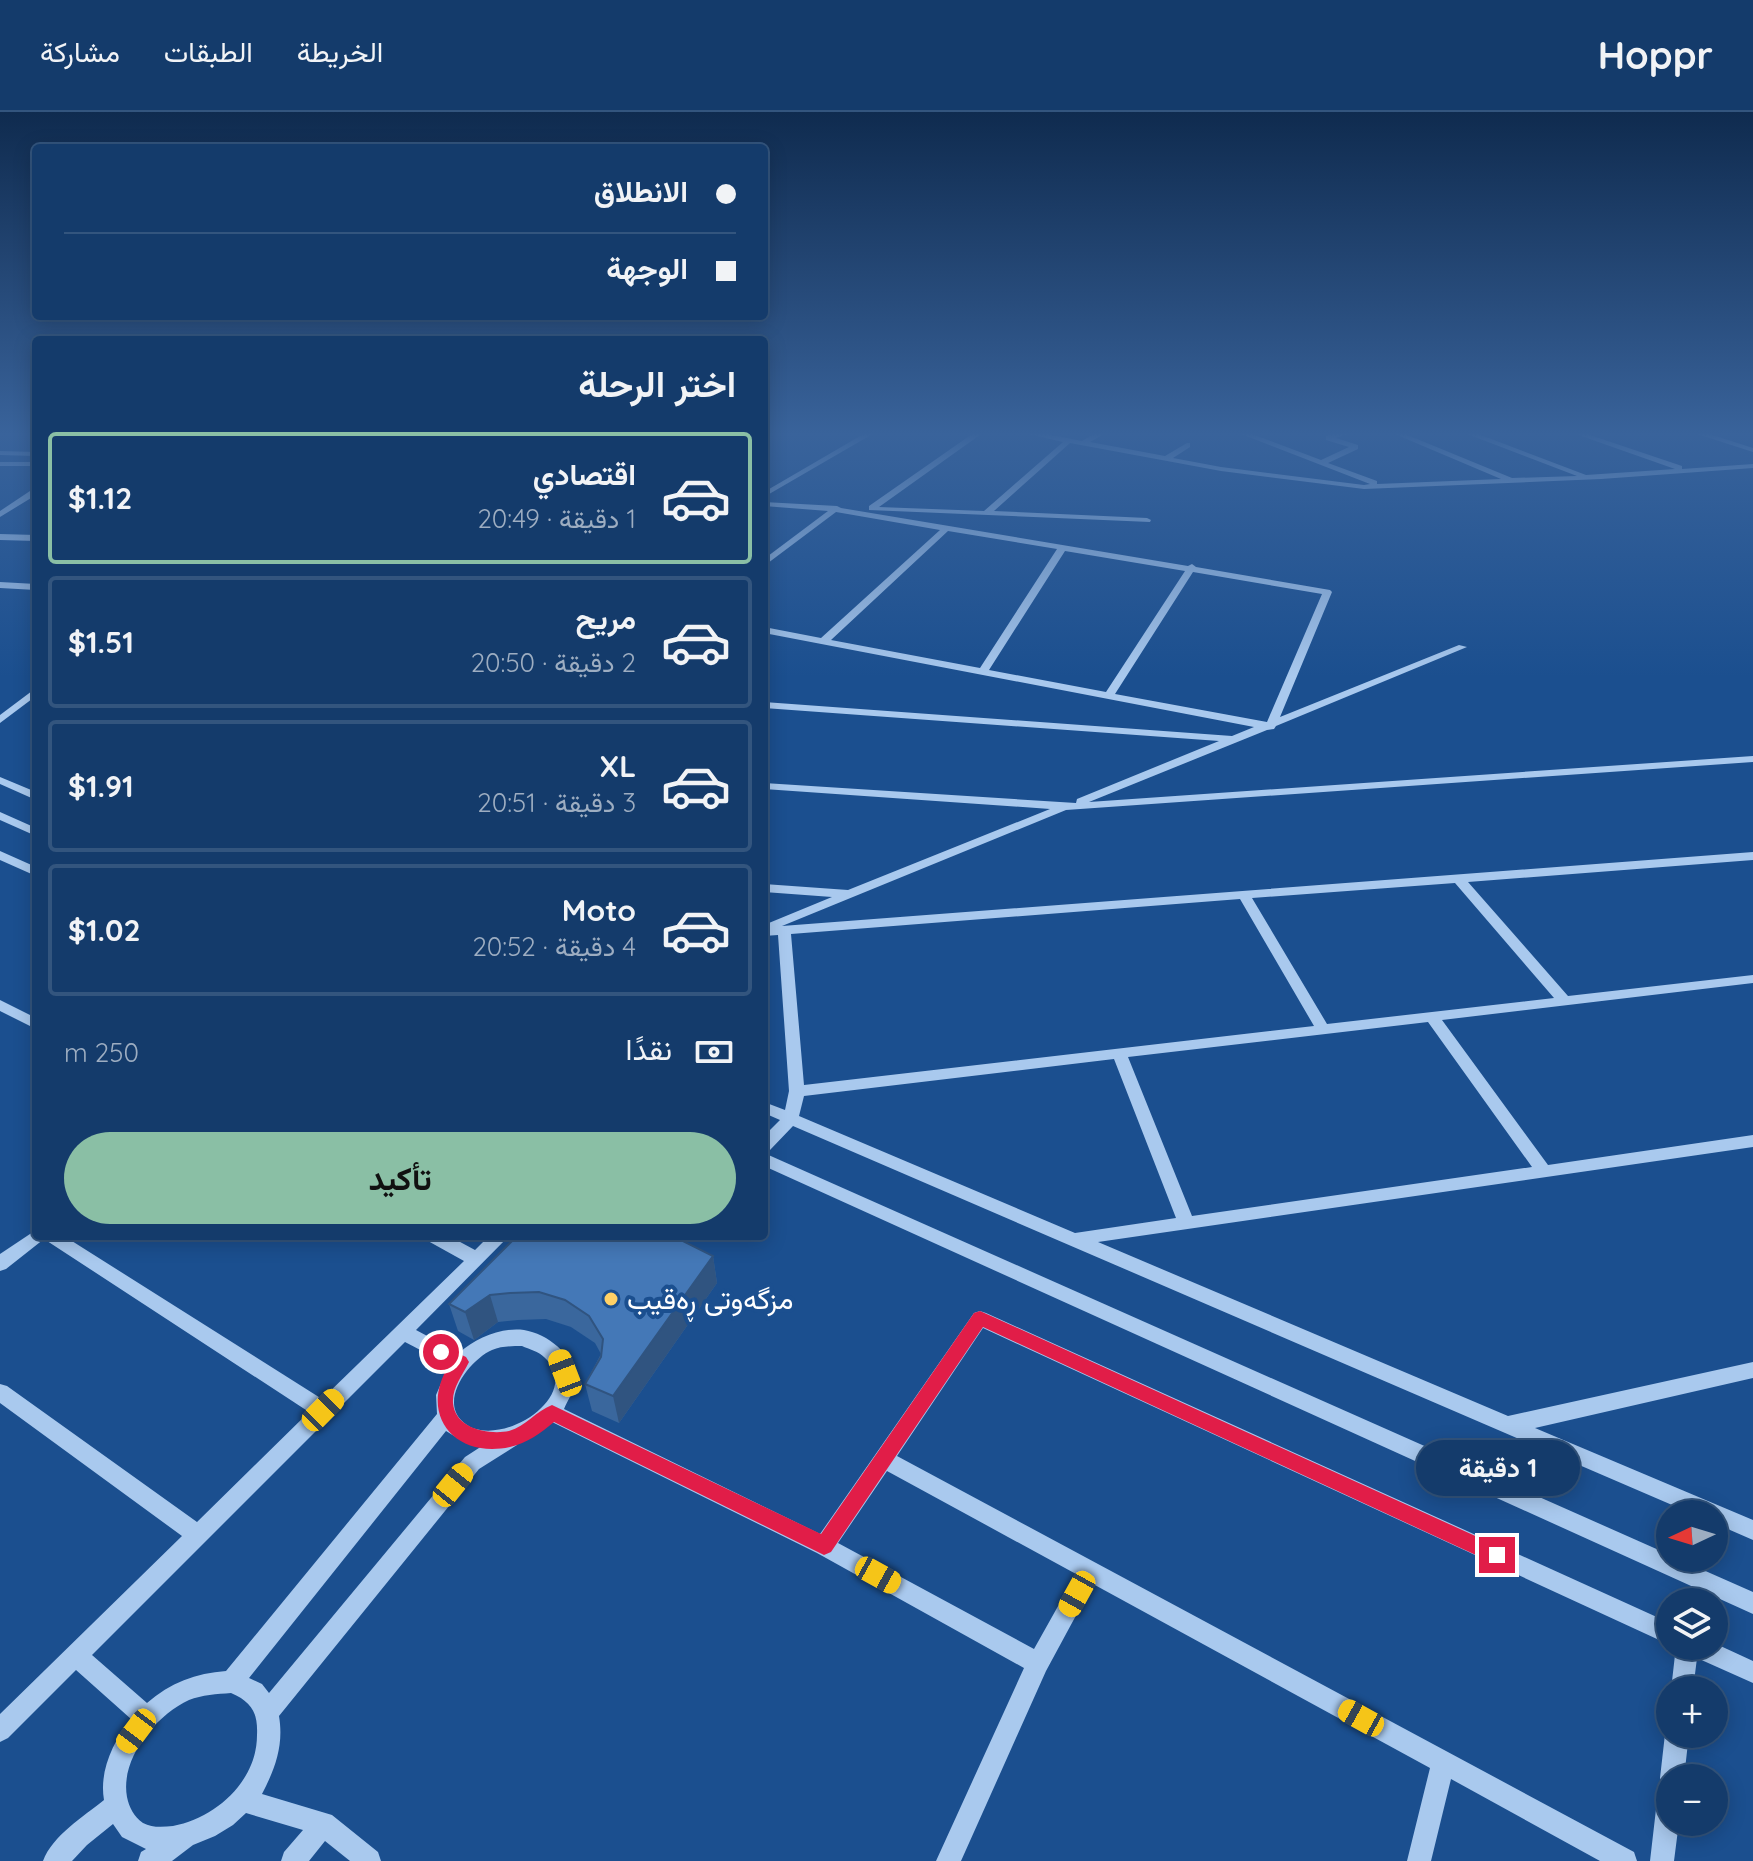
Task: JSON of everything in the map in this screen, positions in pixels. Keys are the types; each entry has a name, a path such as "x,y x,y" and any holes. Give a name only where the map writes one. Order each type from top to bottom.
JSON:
{"street":[{"path":"768,560 830,514"},
{"path":"868,514 1327,592 1270,727"},
{"path":"1001,514 1147,520"},
{"path":"824,641 947,528"},
{"path":"0,537 32,538"},
{"path":"983,672 1063,547"},
{"path":"1109,696 1192,567"},
{"path":"0,585 32,585"},
{"path":"768,631 1270,727"},
{"path":"768,928 1462,647"},
{"path":"0,720 32,694"},
{"path":"768,705 1234,739"},
{"path":"768,786 1067,807 1753,759"},
{"path":"0,780 32,794"},
{"path":"0,816 32,830"},
{"path":"0,855 32,870"},
{"path":"768,930 1753,856"},
{"path":"1457,877 1565,1002"},
{"path":"768,888 851,894"},
{"path":"1243,894 1323,1029"},
{"path":"768,1142 791,1118 797,1091 784,930"},
{"path":"797,1091 1753,979"},
{"path":"0,1005 32,1022"},
{"path":"1432,1017 1544,1171"},
{"path":"1119,1054 1186,1223"},
{"path":"768,1109 1753,1530"},
{"path":"1073,1239 1753,1141"},
{"path":"768,1161 1753,1603"},
{"path":"0,1264 32,1240"},
{"path":"57,1240 323,1410"},
{"path":"441,1240 476,1259"},
{"path":"0,1730 496,1240"},
{"path":"824,1546 980,1318 1656,1628"},
{"path":"403,1332 460,1362"},
{"path":"268,1712 472,1463 534,1428 552,1413 563,1393 565,1373 559,1355 544,1343 524,1338 501,1339 478,1348 460,1362 448,1381 444,1402 447,1416 465,1434 486,1440 510,1439"},
{"path":"1508,1425 1753,1370"},
{"path":"0,1392 197,1534"},
{"path":"552,1413 824,1546 1038,1663"},
{"path":"231,1682 438,1432 447,1416"},
{"path":"883,1459 1625,1861"},
{"path":"948,1861 1038,1663 1089,1571"},
{"path":"75,1655 146,1717"},
{"path":"1727,1660 1753,1672"},
{"path":"150,1861 183,1838 215,1824 242,1800 262,1771 271,1740 268,1712 254,1692 231,1682 204,1684 174,1696 146,1717 126,1745 118,1766 115,1776 116,1806 129,1828 153,1840 183,1838"},
{"path":"1419,1861 1443,1763"},
{"path":"242,1800 323,1824 369,1861"},
{"path":"55,1861 78,1836 116,1806"},
{"path":"293,1861 323,1824"},
{"path":"1662,1861 1665,1836"}],"building":[{"path":"513,1240 681,1240 713,1256 613,1396 585,1384 601,1357 603,1339 589,1316 565,1300 539,1292 510,1293 490,1295 465,1312 449,1304"}],"place":[{"name":"مزگەوتی ڕەقیب","path":"611,1299"}],"route":[{"path":"441,1352 460,1362 448,1381 444,1402 447,1416 465,1434 486,1440 510,1439 534,1428 552,1413 824,1546 980,1318 1497,1555"}]}
